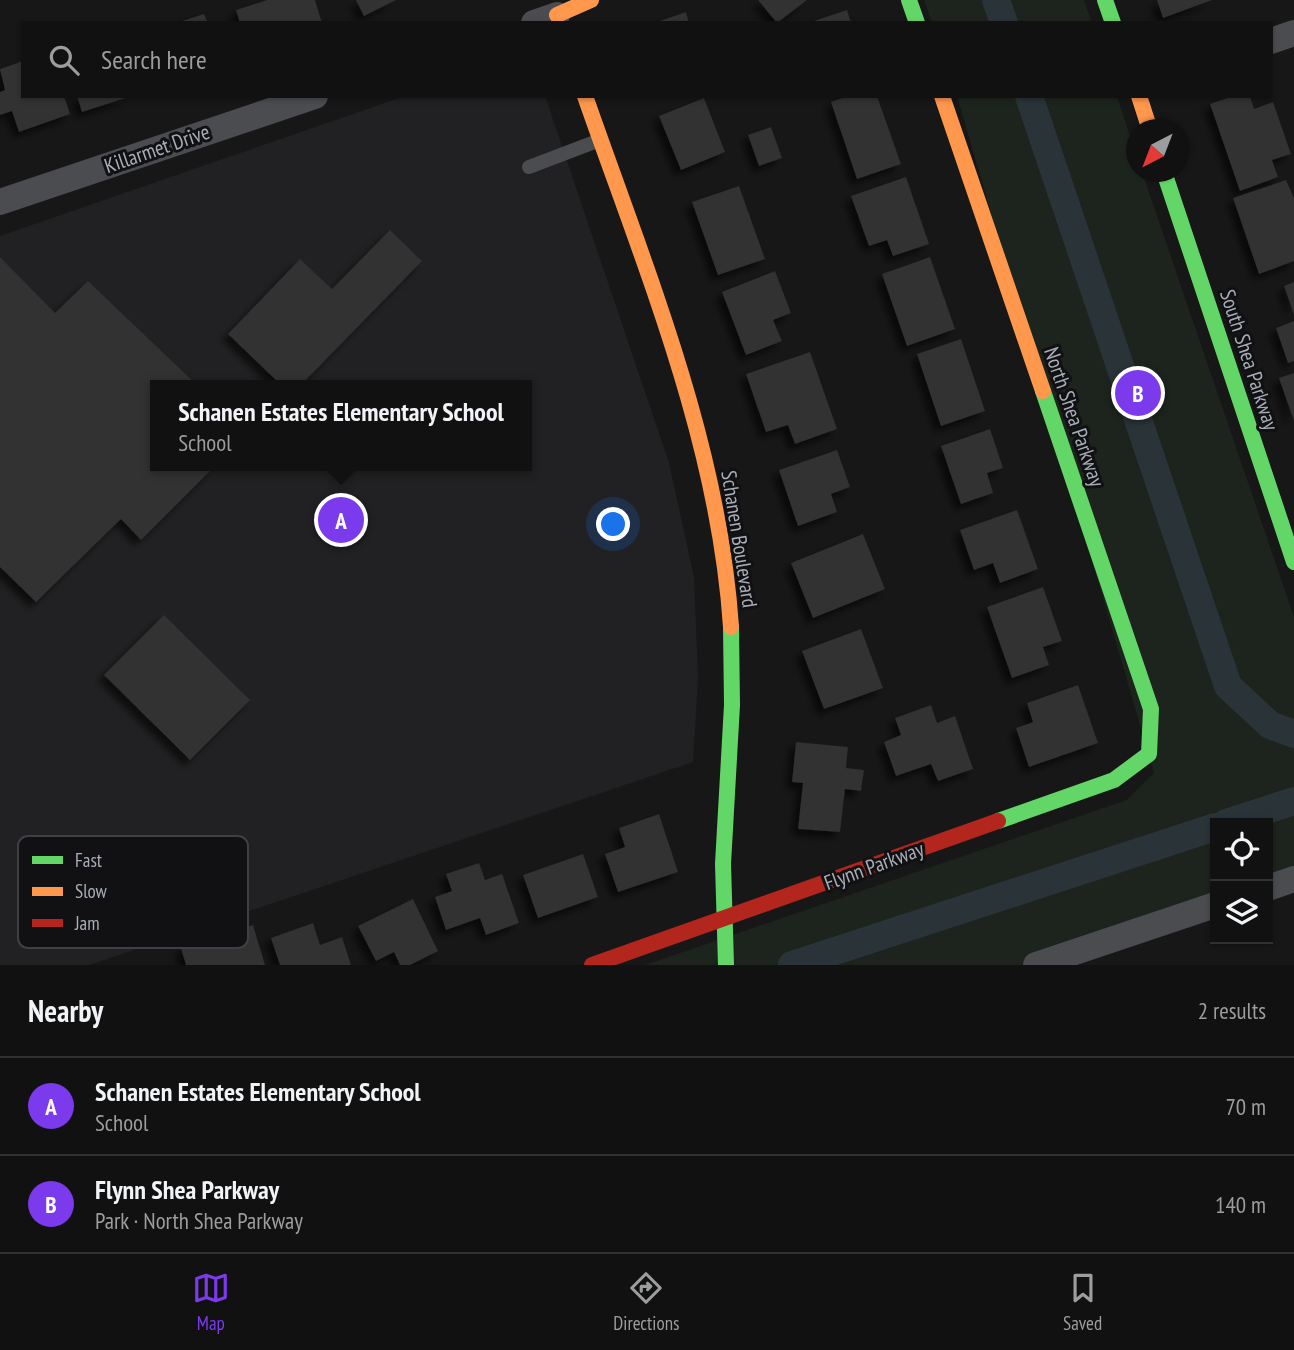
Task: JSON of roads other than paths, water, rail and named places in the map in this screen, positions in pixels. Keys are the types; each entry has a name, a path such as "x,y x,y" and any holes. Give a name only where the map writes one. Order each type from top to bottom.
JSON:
{"street":[{"path":"551,15 591,0"},
{"path":"909,0 916,21"},
{"path":"1105,0 1112,21"},
{"path":"1273,40 1294,33"},
{"name":"Killarmet Drive","path":"0,202 309,98"},
{"name":"Schanen Boulevard","path":"586,98 686,394 715,499 731,612 733,724 723,865 726,965"},
{"name":"North Shea Parkway","path":"943,98 1151,709 1149,754"},
{"path":"1140,98 1146,119"},
{"name":"South Shea Parkway","path":"1167,182 1294,562"},
{"name":"Flynn Parkway","path":"592,965 1114,780 1149,754"},
{"path":"1273,886 1294,879"},
{"path":"1036,965 1210,907"}],"lane":[{"path":"530,167 600,140"}],"waterway":[{"path":"996,0 1003,21"},
{"path":"1030,98 1228,686 1270,725 1294,734"},
{"path":"1241,818 1294,801"},
{"path":"792,965 1210,829"}],"place":[{"name":"Flynn Shea Parkway","path":"1138,393"},
{"name":"Schanen Estates Elementary School","path":"341,520"}]}
